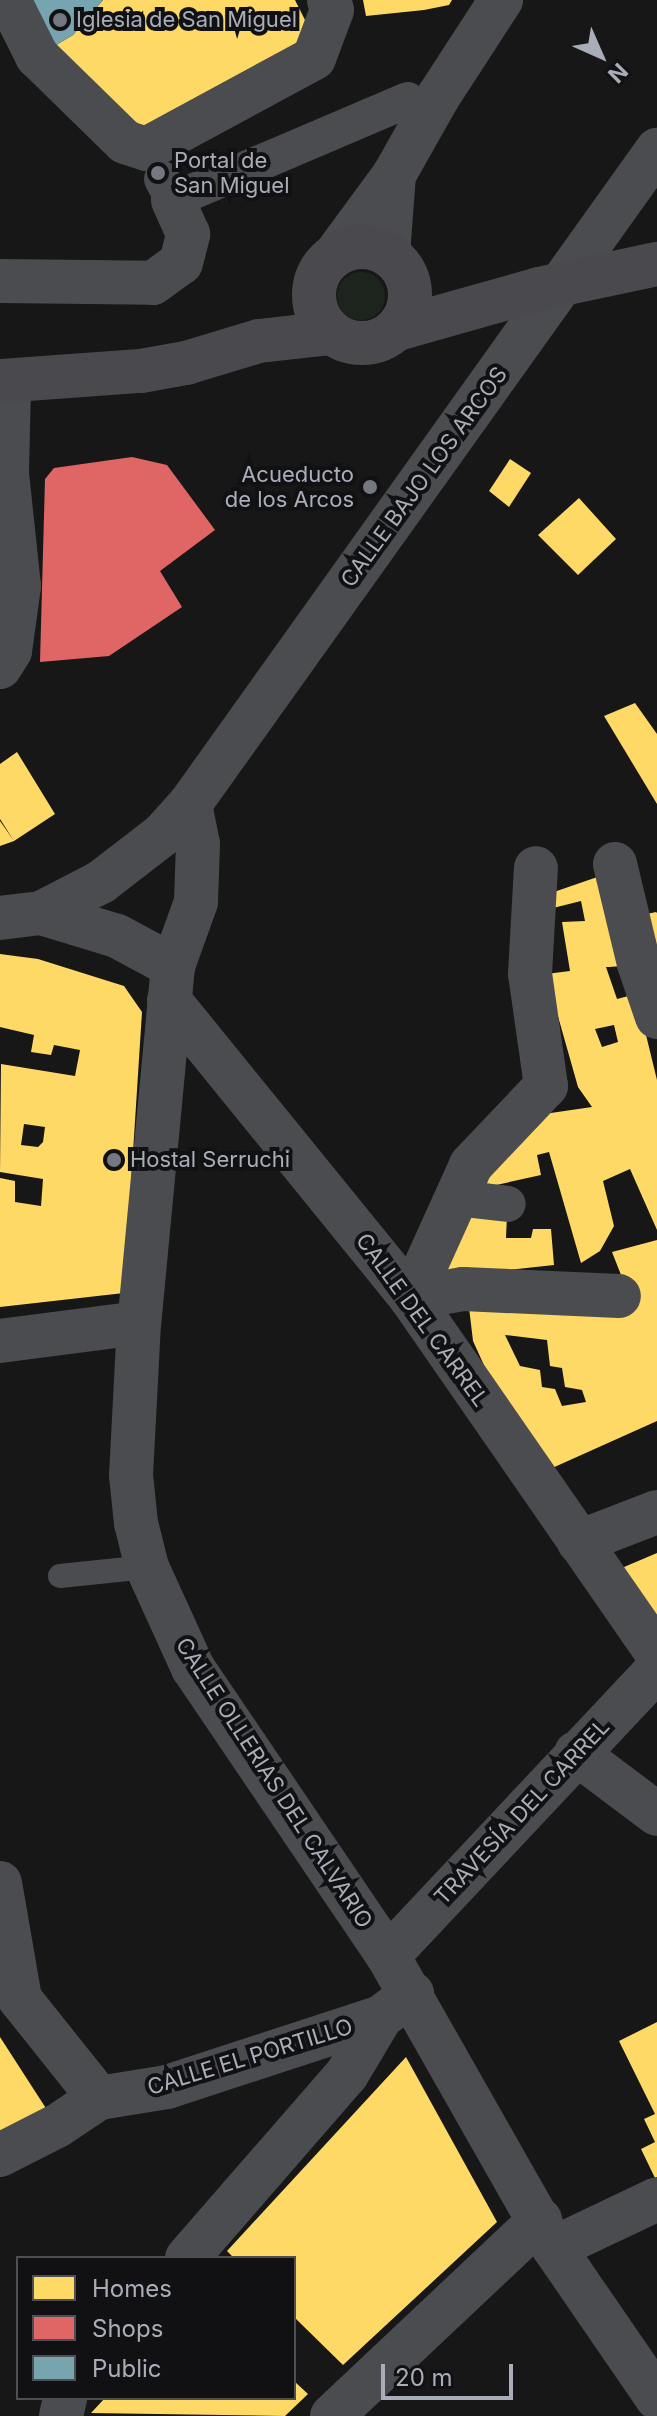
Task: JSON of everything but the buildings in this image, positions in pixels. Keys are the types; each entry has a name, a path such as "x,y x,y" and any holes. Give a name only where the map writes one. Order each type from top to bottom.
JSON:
{"main road":[{"path":"259,341 327,264 362,247 396,262 523,294"},
{"path":"396,262 410,300 397,329"},
{"path":"327,264 315,307 321,321 332,333 358,343 372,343 397,329 523,294 657,264"},
{"path":"4,381 141,371 186,363 259,341 332,333"}],"street":[{"path":"0,281 116,285 153,283 181,263 188,234 159,174 37,56 9,0"},
{"path":"327,264 394,175 438,97 501,0"},
{"path":"159,174 314,58 331,5"},
{"path":"159,174 408,100"},
{"name":"CALLE BAJO LOS ARCOS","path":"20,916 101,882 163,834 190,804 657,150"},
{"path":"394,175 396,262"},
{"path":"0,667 10,651 19,586 7,473 4,381"},
{"name":"CALLE OLLERIAS DEL CALVARIO","path":"190,804 198,844 196,902 171,983 139,1323 131,1475 136,1523 147,1567 193,1668 388,1956 396,2006 657,2398"},
{"path":"615,864 639,964 657,1017"},
{"path":"411,1298 471,1165 546,1086 530,974 535,882"},
{"path":"20,916 117,936 171,983"},
{"name":"CALLE DEL CARREL","path":"171,983 411,1298 657,1653"},
{"path":"457,1198 508,1204"},
{"path":"411,1298 463,1289 619,1296"},
{"path":"0,1341 139,1323"},
{"path":"579,1542 657,1512"},
{"name":"TRAVESÍA DEL CARREL","path":"388,1956 513,1833 576,1753 657,1670"},
{"path":"576,1753 657,1814"},
{"path":"0,1883 20,1999 99,2098"},
{"path":"189,2256 347,2074 396,2006"},
{"name":"CALLE EL PORTILLO","path":"0,2155 57,2126 99,2098 167,2087 396,2006"},
{"path":"332,2416 547,2234 657,2199"}],"lane":[{"path":"60,1576 147,1567"}],"shaded area":[{"path":"361,272 378,279 385,296 378,313 361,320 344,313 337,296 344,279"}],"place":[{"name":"Iglesia de San Miguel","path":"60,20"},
{"name":"Portal de San Miguel","path":"158,173"},
{"name":"Acueducto de los Arcos","path":"370,487"},
{"name":"Hostal Serruchi","path":"114,1160"}]}
